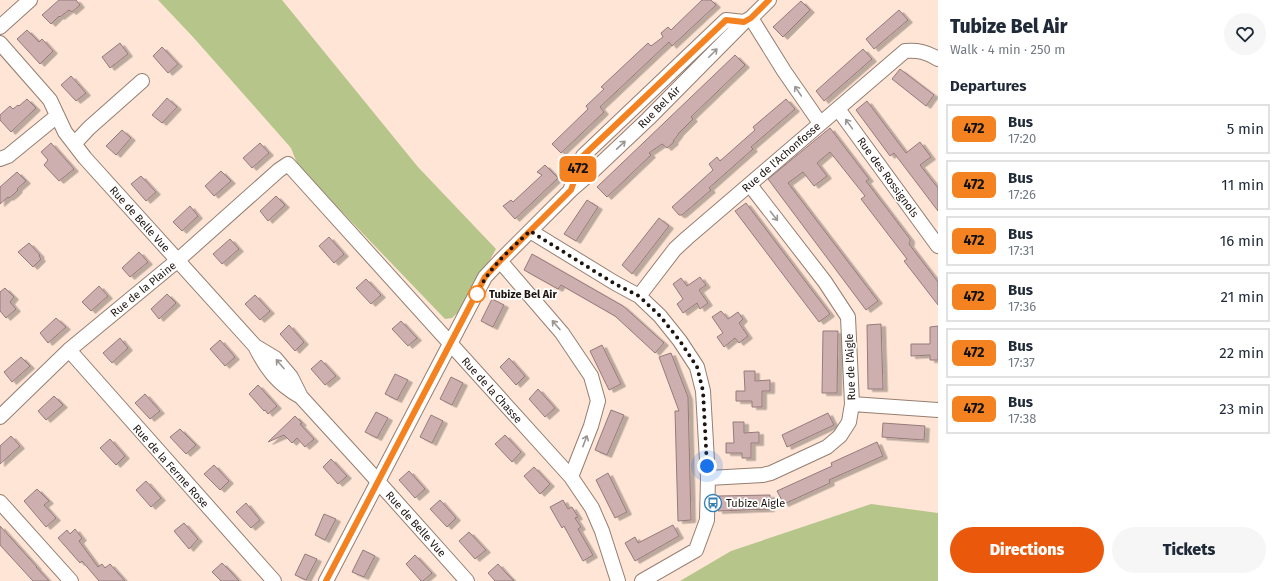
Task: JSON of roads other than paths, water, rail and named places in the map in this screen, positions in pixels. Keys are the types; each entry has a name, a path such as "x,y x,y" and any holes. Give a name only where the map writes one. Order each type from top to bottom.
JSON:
{"street":[{"path":"0,27 30,0"},
{"path":"769,0 748,20 820,123"},
{"name":"Rue Bel Air","path":"326,581 485,277 571,190 583,156 726,20 748,20"},
{"name":"Rue de Belle Vue","path":"0,43 50,100 65,132 74,144 255,346 275,358 291,377 301,397 466,581"},
{"name":"Rue de l'Achonfosse","path":"639,296 675,249 750,185 789,149 838,109 871,78 905,51 915,50 928,53 938,59"},
{"path":"74,144 89,128 142,81"},
{"name":"Rue des Rossignols","path":"838,109 938,246"},
{"path":"0,159 8,156 57,116"},
{"name":"Rue de la Plaine","path":"0,417 69,350 178,260 279,170 288,164"},
{"name":"Rue de la Chasse","path":"288,164 571,477 584,495 597,520 608,546 618,581"},
{"name":"Rue de l'Aigle","path":"708,478 763,475 771,473 827,447 840,436 849,422 852,404 848,317 825,282 750,185"},
{"path":"530,231 615,284 639,296 660,316 680,341 697,367 703,391 708,478 708,520 696,550 642,581"},
{"path":"500,261 562,333 591,376 598,401 591,426 571,477"},
{"name":"Rue de la Ferme Rose","path":"69,350 274,581"},
{"path":"852,404 938,410"},
{"path":"0,502 71,581"}],"place":[{"name":"Tubize Bel Air","path":"477,294"},
{"name":"Tubize Aigle","path":"713,503"}]}
